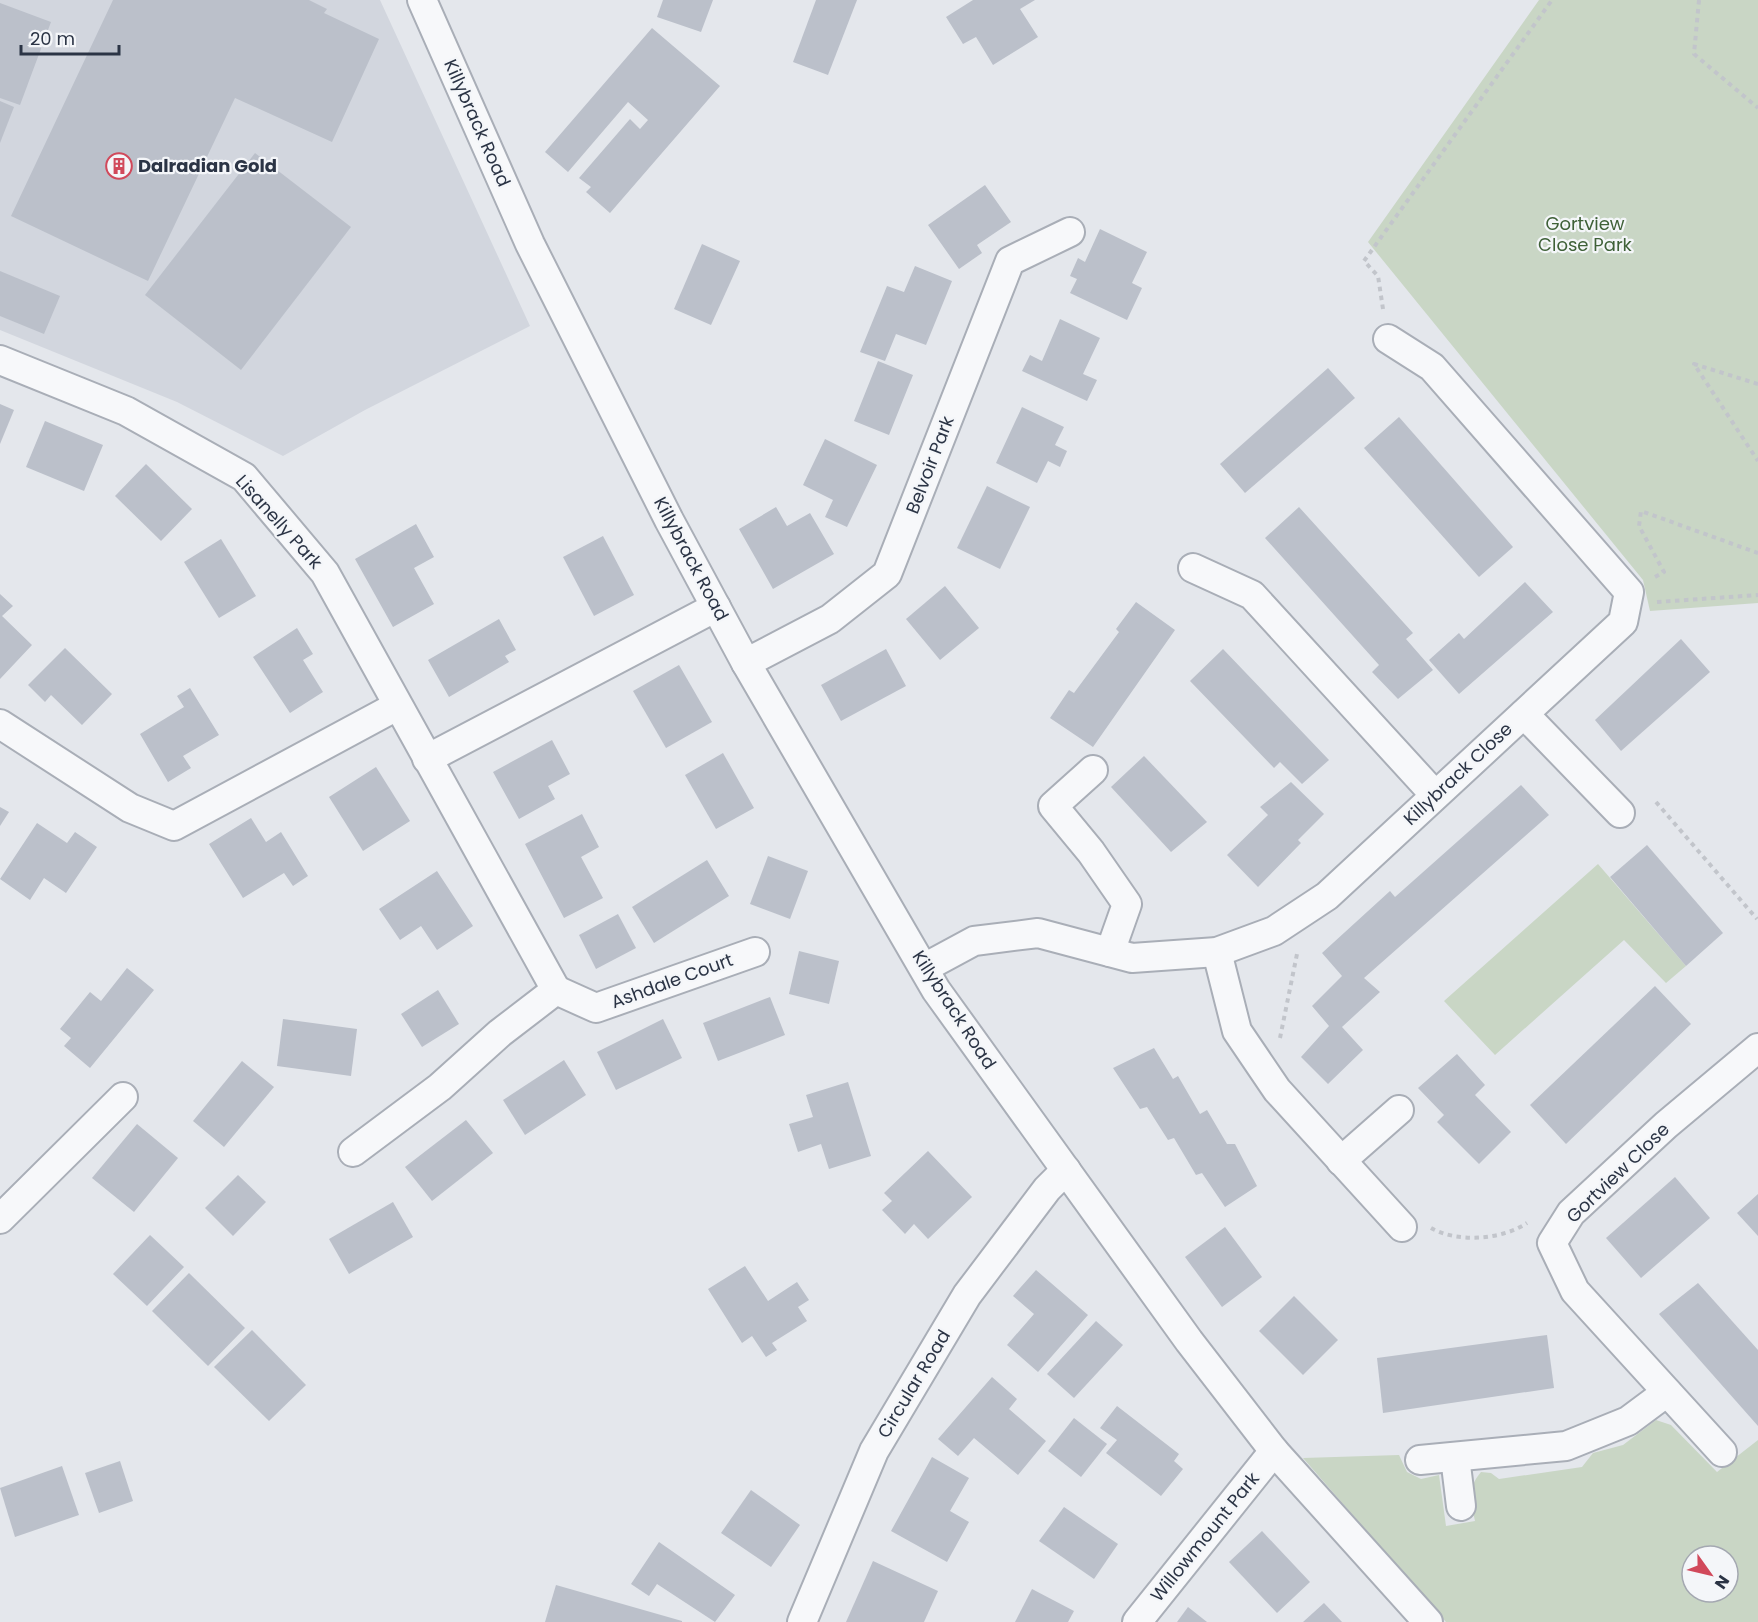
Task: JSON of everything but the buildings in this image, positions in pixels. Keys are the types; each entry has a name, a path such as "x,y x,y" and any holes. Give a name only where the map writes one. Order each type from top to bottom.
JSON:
{"street":[{"name":"Killybrack Road","path":"422,0 530,244 669,520 746,663 936,990 1189,1341 1274,1451 1428,1622"},
{"name":"Belvoir Park","path":"746,663 831,620 887,574 1010,261 1070,232"},
{"path":"1388,339 1432,367 1628,597"},
{"name":"Lisanelly Park","path":"0,360 126,411 244,477 325,573 556,990"},
{"path":"1193,568 1252,596 1435,795"},
{"name":"Killybrack Close","path":"924,968 974,941 1038,933 1132,958 1217,952 1274,930 1327,896 1623,622 1628,597"},
{"path":"427,759 716,607"},
{"path":"0,724 130,808 174,826 397,706"},
{"path":"1524,714 1620,813"},
{"path":"1093,770 1053,806 1091,852 1127,904 1110,952"},
{"name":"Ashdale Court","path":"556,990 596,1008 755,952"},
{"path":"1217,952 1237,1031 1277,1090 1341,1161 1414,1226"},
{"path":"353,1152 440,1087 500,1033 556,990"},
{"name":"Gortview Close","path":"1722,1452 1575,1291 1552,1243 1571,1212 1666,1125 1752,1063"},
{"path":"0,1219 123,1097"},
{"path":"1341,1161 1399,1110"},
{"name":"Circular Road","path":"802,1622 874,1451 967,1295 1047,1189 1066,1170"},
{"path":"1420,1460 1566,1446 1628,1421 1667,1392"},
{"name":"Willowmount Park","path":"1137,1622 1274,1451"},
{"path":"1455,1457 1461,1506"}],"path":[{"path":"1388,339 1378,276 1364,261 1552,0"},
{"path":"1699,0 1694,54 1758,108"},
{"path":"1758,384 1695,364 1758,461"},
{"path":"1628,597 1664,573 1639,526 1641,511 1758,553"},
{"path":"1628,597 1758,596"},
{"path":"1656,802 1757,919"},
{"path":"1280,1039 1298,950"},
{"path":"1414,1226 1443,1235 1476,1238 1519,1228 1535,1217"}],"shaded area":[{"path":"0,0 380,0 530,326 365,410 283,456 177,402 0,330"}],"green space":[{"name":"Gortview Close Park","path":"1539,0 1758,0 1758,603 1650,611 1643,580 1368,242"},
{"path":"1598,864 1686,966 1666,983 1624,940 1495,1055 1444,1001"},
{"path":"1656,1420 1671,1425 1717,1472 1758,1440 1758,1622 1446,1622 1303,1458 1399,1455 1407,1472 1421,1479 1439,1475 1446,1526 1475,1521 1471,1501 1472,1490 1481,1472 1491,1473 1499,1479 1582,1467 1593,1453 1623,1445"}],"place":[{"name":"Dalradian Gold","path":"119,166"}]}
